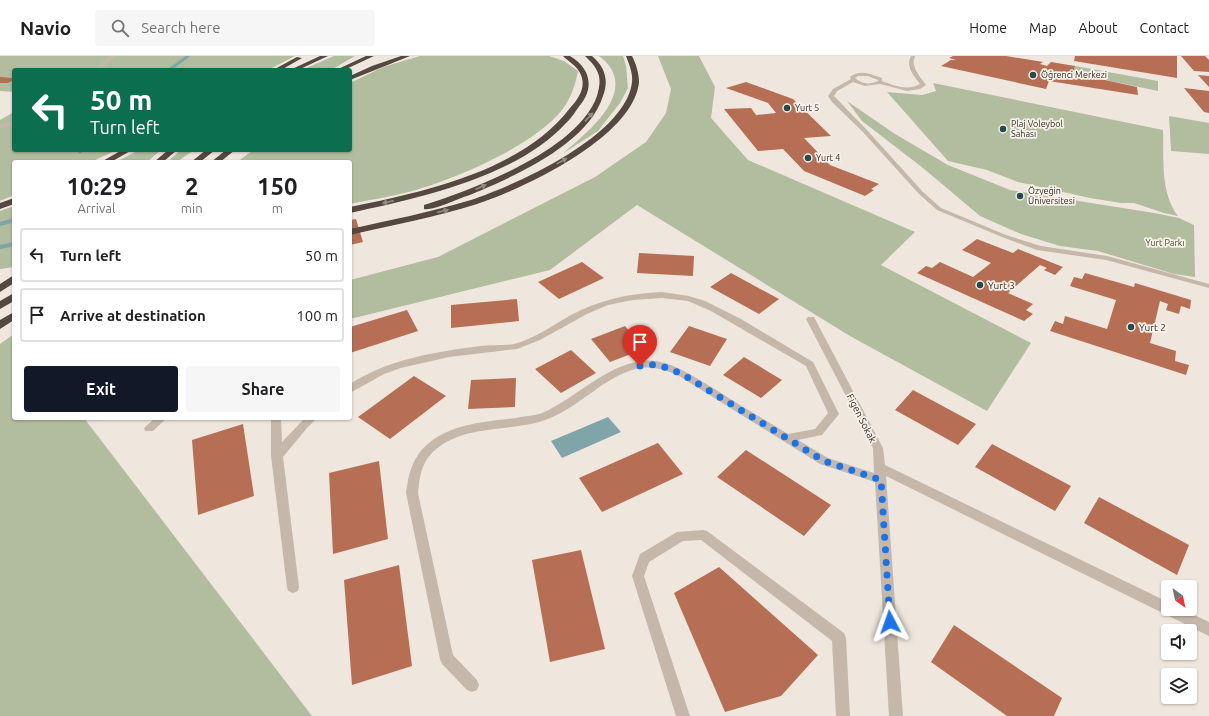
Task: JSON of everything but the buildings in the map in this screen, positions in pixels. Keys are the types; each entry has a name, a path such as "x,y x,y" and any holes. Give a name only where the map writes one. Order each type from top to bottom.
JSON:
{"highway":[{"path":"280,68 304,56"},
{"path":"298,68 325,56"},
{"path":"344,68 371,56"},
{"path":"352,72 389,56"},
{"path":"352,77 374,67 407,56"},
{"path":"352,210 429,192 478,174 518,155 551,133 576,108 585,92 587,78 582,68 566,56"},
{"path":"352,226 406,213 450,200 514,171 552,150 587,120 597,108 600,101 603,83 602,72 594,61 588,56"},
{"path":"352,232 454,208 487,198 524,181 574,154 596,140 624,112 635,85 634,70 629,56"},
{"path":"109,160 124,152"},
{"path":"160,160 170,152"},
{"path":"198,160 208,152"},
{"path":"218,160 228,152"},
{"path":"0,206 12,202"},
{"path":"0,277 12,277"},
{"path":"0,289 12,279"},
{"path":"0,292 12,291"},
{"path":"0,306 12,297"},
{"path":"0,325 12,316"}],"street":[{"path":"99,68 113,56"},
{"path":"0,128 12,123"},
{"path":"352,388 382,370 407,362 443,355 517,346 538,337 592,308 616,299 649,295 681,298 702,303 795,354 810,364 834,414 818,432 786,438"},
{"name":"Figen Sokak","path":"811,319 878,448 896,716"},
{"path":"472,685 447,659 412,493 415,471 425,454 436,443 450,435 469,428 529,420 548,415 631,367 648,364 664,366 682,374 824,461 880,474 1209,629"},
{"path":"150,428 160,420"},
{"path":"276,420 277,456 293,588"},
{"path":"277,456 303,425 309,420"},
{"path":"682,716 638,576 644,558 681,536 703,535 839,638 843,716"}],"lane":[{"path":"913,56 911,59 911,66 923,85 918,88 909,89 891,86 880,82 877,77 865,74 854,75 853,80 834,90 831,96 834,101 864,130 921,193 939,209 1034,247 1056,252 1107,258 1209,286"},
{"path":"853,80 868,85 880,82"}],"green space":[{"path":"0,56 295,56 272,68 12,68 12,92 0,91"},
{"path":"334,56 355,56 334,68 307,68"},
{"path":"420,56 549,56 564,61 578,71 572,92 562,110 550,123 534,135 516,147 475,168 436,183 394,196 352,204 352,160 240,160 250,152 352,152 352,82 383,67"},
{"path":"599,56 623,56 626,66 628,88 620,103 598,131 562,154 597,122 607,109 613,96 615,82 611,69"},
{"path":"658,56 699,56 715,87 711,118 748,160 915,232 881,265 1031,343 987,411 850,336 637,205 550,270 352,319 352,279 438,257 595,177 646,142 666,113 671,89"},
{"path":"1075,66 1158,81 1158,91 1073,73"},
{"path":"933,83 1163,130 1164,175 1168,197 1178,216 1134,203 1121,203 1090,198 1018,182 987,170 948,161 887,92 922,95 936,91"},
{"name":"Yurt Parkı","path":"847,101 895,134 948,165 1010,190 1154,213 1179,218 1194,225 1195,277 1174,274 1098,251 1060,246 1021,234 980,216 923,168 862,121"},
{"path":"12,113 12,152 113,152 95,160 12,160 12,196 0,201 0,120"},
{"path":"1169,116 1209,123 1209,154 1171,151"},
{"path":"135,152 159,152 149,160 120,160"},
{"path":"179,152 191,152 180,160 169,160"},
{"path":"12,207 12,267 0,269 0,211"},
{"path":"12,335 12,420 86,420 312,716 0,716 0,344"}],"water":[{"path":"608,417 621,432 562,458 551,441"}],"waterway":[{"path":"172,68 188,56"},
{"path":"0,224 12,221"},
{"path":"0,247 12,244"}],"place":[{"name":"Öğrenci Merkezi","path":"1033,75"},
{"name":"Yurt 5","path":"787,108"},
{"name":"Plaj Voleybol Sahası","path":"1003,129"},
{"name":"Yurt 4","path":"808,158"},
{"name":"Özyeğin Üniversitesi","path":"1020,196"},
{"name":"Yurt 3","path":"980,285"},
{"name":"Yurt 2","path":"1131,327"}],"route":[{"path":"640,366 648,364 664,366 682,374 824,461 881,480 890,622"}]}
